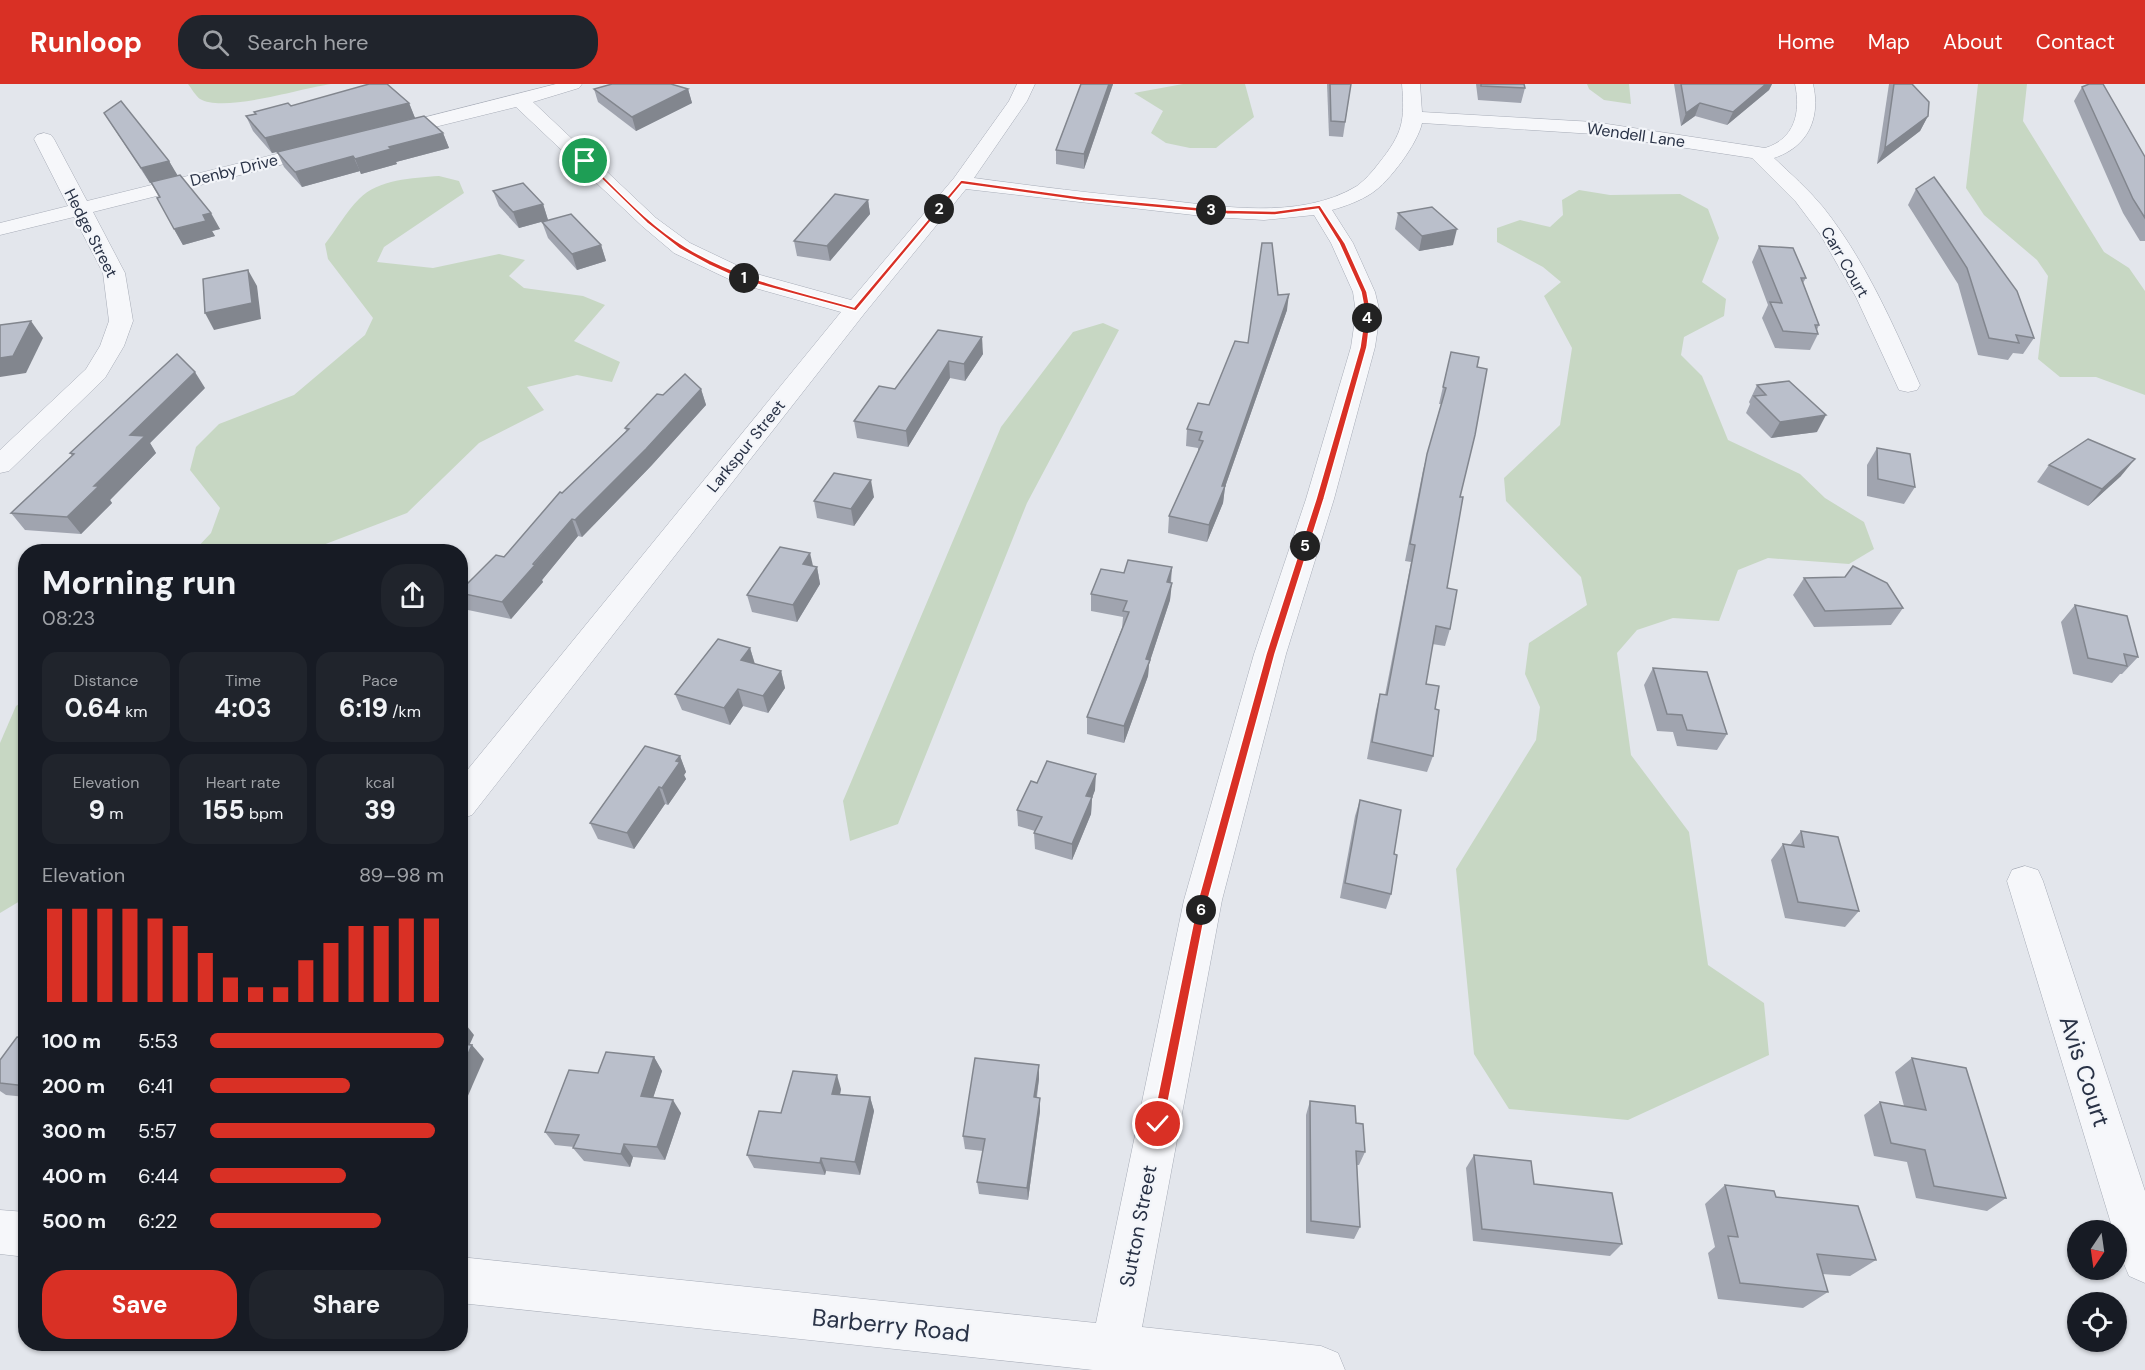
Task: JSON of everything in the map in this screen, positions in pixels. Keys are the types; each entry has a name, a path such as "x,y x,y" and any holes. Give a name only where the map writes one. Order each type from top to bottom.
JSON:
{"street":[{"path":"369,137 520,100 573,84"},
{"name":"Larkspur Street","path":"468,795 856,309 961,182 1018,101 1026,84"},
{"path":"961,182 1083,199 1227,212 1275,213 1320,207 1366,189 1400,149 1411,130 1411,84"},
{"name":"Wendell Lane","path":"1412,117 1594,128 1759,154 1778,152 1797,136 1806,120 1809,101 1804,84"},
{"path":"520,100 649,222 682,248 711,264 745,278 856,309"},
{"name":"Hedge Street","path":"0,465 96,373 112,346 122,321 114,273 78,208 44,139"},
{"name":"Denby Drive","path":"0,229 346,143"},
{"name":"Carr Court","path":"1759,154 1817,214 1842,252 1889,340 1908,386"},
{"name":"Sutton Street","path":"1114,1348 1203,900 1270,654 1320,499 1364,347 1368,313 1364,292 1342,243 1320,207"},
{"name":"Avis Court","path":"2025,881 2145,1260"},
{"path":"0,1232 18,1234"},
{"name":"Barberry Road","path":"468,1281 1321,1370"}],"green space":[{"path":"188,84 331,84 264,98 211,103 200,99"},
{"path":"1183,84 1245,84 1254,117 1216,148 1190,148 1166,143 1151,133 1163,111 1134,93"},
{"path":"1587,84 1629,84 1631,104 1604,100 1589,89"},
{"path":"1978,84 2027,84 2023,121 2104,252 2129,268 2145,291 2145,395 2096,377 2060,377 2038,359 2048,276 2037,260 1984,215 1966,188"},
{"path":"439,176 459,181 464,193 384,247 377,262 433,268 499,254 525,260 509,276 524,288 583,296 605,305 574,341 620,362 612,382 577,375 527,387 544,410 479,443 407,513 326,544 201,544 211,533 220,508 190,470 196,447 219,424 294,395 365,335 373,318 328,259 325,244 350,210 367,192 386,183"},
{"path":"1579,190 1610,195 1680,194 1708,209 1719,238 1702,282 1726,299 1724,316 1684,337 1681,355 1702,376 1728,440 1800,474 1825,498 1864,522 1874,549 1849,564 1768,558 1738,570 1719,621 1673,618 1637,630 1617,653 1631,755 1689,832 1708,965 1764,1003 1769,1055 1628,1120 1509,1109 1474,1054 1456,869 1536,740 1540,707 1525,674 1529,643 1587,605 1581,577 1506,501 1504,478 1560,425 1572,348 1544,296 1561,282 1543,267 1497,242 1497,228 1520,220 1550,227 1563,215 1562,200"},
{"path":"1103,323 1119,330 1027,503 898,824 850,841 843,801 1001,427 1073,332"},
{"path":"18,705 18,902 0,913 0,743"}],"building":[{"path":"369,84 387,84 409,103 265,138 246,116 288,103 291,106"},
{"path":"612,84 671,84 688,89 632,117 594,89"},
{"path":"1081,84 1109,84 1084,154 1056,150"},
{"path":"1330,84 1351,84 1345,122 1331,121"},
{"path":"1481,84 1524,84 1525,88 1481,86"},
{"path":"1681,84 1766,84 1733,112 1700,103 1686,113"},
{"path":"1894,84 1912,84 1929,102 1928,116 1885,148"},
{"path":"2089,84 2103,84 2145,157 2145,218 2133,199 2082,87"},
{"path":"121,101 169,161 141,168 104,113"},
{"path":"424,116 443,133 389,147 391,149 355,159 353,156 295,172 277,152"},
{"path":"180,175 211,213 203,215 206,221 174,229 151,182"},
{"path":"1934,177 2017,291 2034,338 2016,335 2019,343 1989,338 1967,268 1916,189"},
{"path":"523,183 543,204 513,212 493,191"},
{"path":"835,194 868,200 827,246 794,241"},
{"path":"1432,207 1457,229 1422,236 1398,213"},
{"path":"571,214 601,245 572,254 542,222"},
{"path":"1262,243 1272,243 1278,295 1289,294 1222,486 1225,486 1209,525 1169,516 1203,441 1199,440 1202,432 1187,429 1198,403 1209,405 1235,341 1248,343"},
{"path":"1759,246 1793,248 1806,278 1801,278 1819,325 1815,325 1818,334 1783,331 1770,302 1782,303"},
{"path":"248,270 252,303 205,313 203,279"},
{"path":"31,321 13,356 0,358 0,325"},
{"path":"938,330 982,337 964,364 949,361 906,431 854,421 879,386 895,389"},
{"path":"1451,352 1479,357 1477,367 1487,369 1475,435 1460,497 1463,497 1447,588 1457,590 1450,629 1436,626 1426,684 1439,686 1435,709 1439,710 1433,756 1372,742 1380,694 1387,695 1415,545 1410,544 1427,454 1446,388 1443,387"},
{"path":"177,354 195,372 130,435 145,436 94,486 99,486 67,517 11,513 74,454 70,453"},
{"path":"685,374 701,389 646,449 575,520 572,519 502,602 468,595 468,583 496,555 504,557 560,492 562,493 629,429 625,428 657,394 663,395"},
{"path":"1789,381 1826,415 1780,422 1754,396 1766,395 1757,385"},
{"path":"2088,439 2135,459 2102,489 2049,465"},
{"path":"1877,448 1910,454 1915,487 1878,479"},
{"path":"834,473 871,480 851,509 814,501"},
{"path":"780,547 810,553 803,564 817,567 793,605 747,595"},
{"path":"1128,560 1172,567 1167,582 1172,583 1146,659 1150,660 1124,726 1087,717 1129,612 1123,611 1127,601 1091,594 1101,569 1124,573"},
{"path":"1853,566 1887,583 1903,608 1825,611 1804,578 1845,577"},
{"path":"2075,605 2127,616 2138,657 2124,654 2127,666 2088,658"},
{"path":"718,639 750,648 741,660 781,671 763,696 738,689 724,708 675,694"},
{"path":"1653,668 1707,672 1727,734 1687,730 1682,715 1667,714"},
{"path":"645,746 680,756 676,761 680,762 662,788 659,787 627,833 590,823"},
{"path":"1047,761 1096,774 1086,796 1092,797 1072,844 1034,833 1042,817 1017,810 1031,781 1037,783"},
{"path":"1360,800 1401,810 1391,894 1345,883"},
{"path":"1801,831 1838,837 1859,911 1798,902 1783,844 1804,847"},
{"path":"18,1037 18,1085 0,1083 0,1060"},
{"path":"606,1052 654,1057 641,1096 673,1100 657,1147 624,1144 621,1154 573,1148 579,1135 545,1132 569,1070 598,1073"},
{"path":"975,1058 1039,1065 1034,1097 1040,1098 1027,1188 977,1182 985,1139 963,1136"},
{"path":"1912,1058 1966,1068 2006,1198 1934,1186 1925,1150 1891,1143 1880,1102 1926,1110"},
{"path":"793,1071 837,1075 832,1094 870,1097 855,1162 821,1158 820,1163 747,1155 759,1111 781,1113"},
{"path":"1310,1101 1355,1106 1356,1123 1363,1124 1365,1152 1356,1151 1360,1227 1311,1221"},
{"path":"1474,1155 1531,1161 1534,1184 1612,1193 1622,1244 1482,1229"},
{"path":"1725,1185 1774,1191 1776,1197 1858,1206 1876,1260 1817,1254 1828,1292 1740,1283 1728,1236 1738,1237"}],"route":[{"path":"585,161 649,222 682,248 711,264 745,278 856,309 961,182 1083,199 1227,212 1275,213 1320,207 1342,243 1364,292 1368,313 1364,347 1320,499 1270,654 1203,900 1158,1124"}]}
